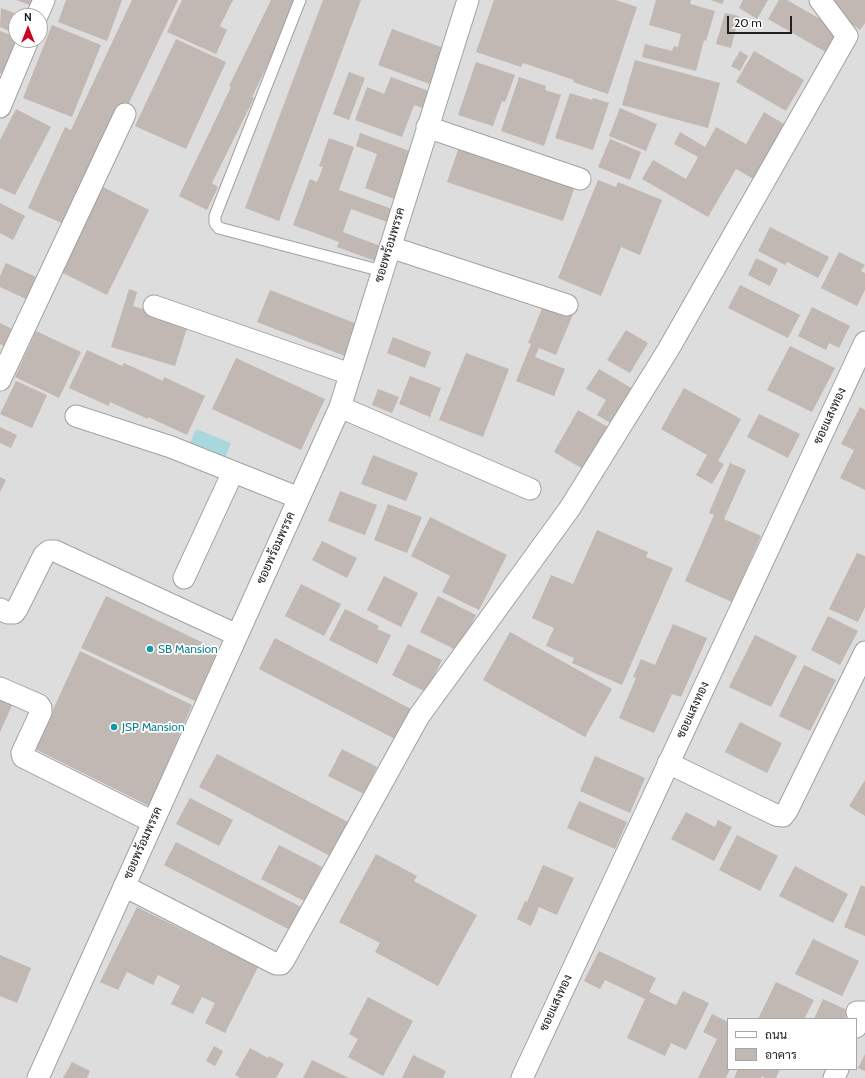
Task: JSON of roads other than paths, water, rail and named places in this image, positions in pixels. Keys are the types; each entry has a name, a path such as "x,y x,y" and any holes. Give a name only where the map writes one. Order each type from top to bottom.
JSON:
{"street":[{"name":"ซอยพร้อมพรรค","path":"38,1078 340,407 468,0"},
{"path":"124,886 276,964 281,964 419,716 570,508 668,350 847,36 820,0"},
{"path":"0,107 25,48"},
{"path":"0,380 125,114"},
{"path":"427,127 580,178"},
{"path":"390,247 567,305"},
{"path":"154,306 350,374"},
{"name":"ซอยแสงทอง","path":"522,1078 865,342"},
{"path":"340,407 530,489"},
{"path":"76,416 171,447 299,498"},
{"path":"184,578 233,472"},
{"path":"0,609 8,613 14,613 44,555 49,551 56,551 237,635"},
{"path":"668,763 776,815 783,816 787,811 865,652"},
{"path":"0,688 39,705 41,708 41,712 22,753 23,757 153,822"},
{"path":"857,1025 860,1019 856,1012 865,1012"}],"lane":[{"path":"300,0 215,216 215,223 219,228 382,271"}],"water":[{"path":"196,429 231,443 223,463 188,448"}],"place":[{"name":"SB Mansion","path":"150,649"},
{"name":"JSP Mansion","path":"114,727"}]}
